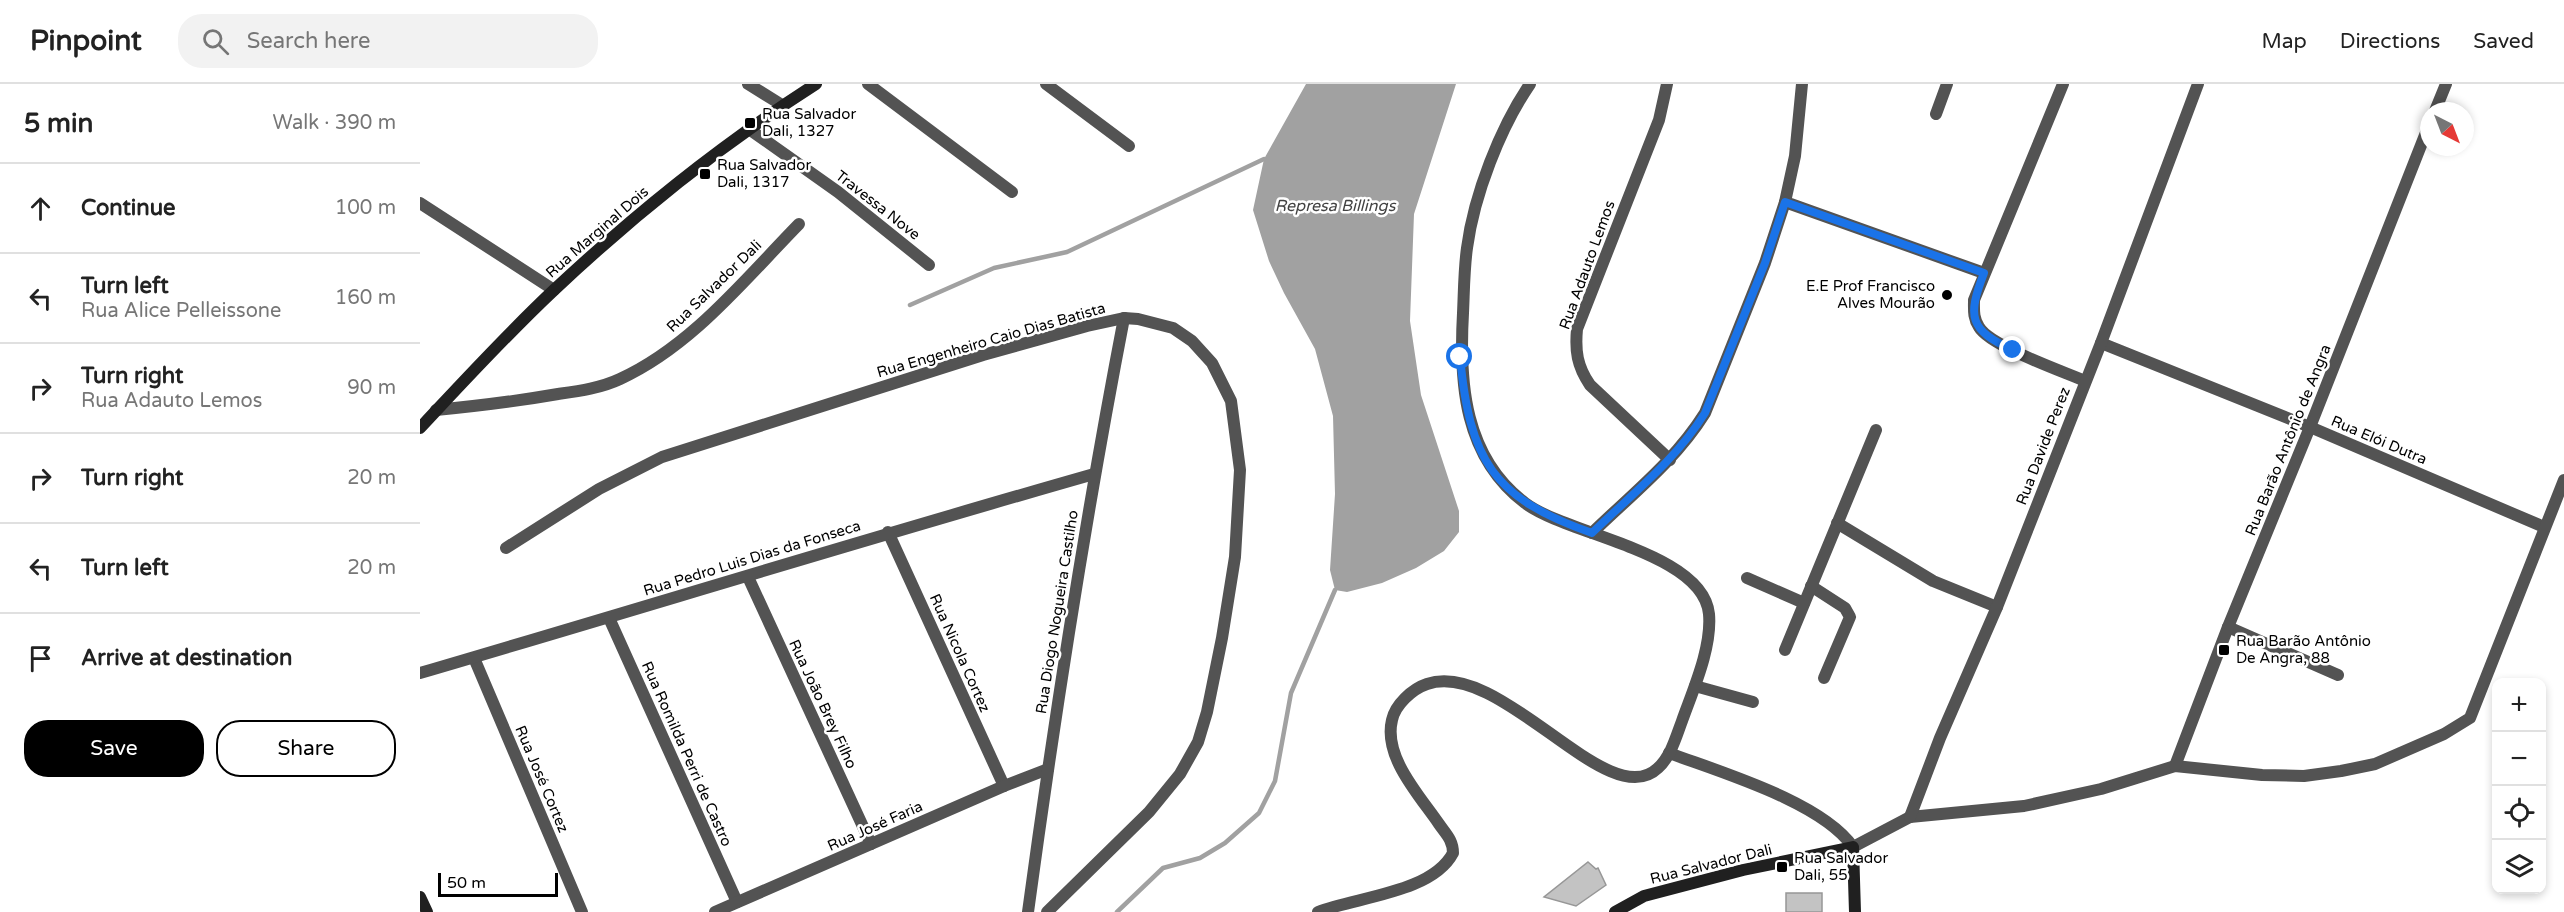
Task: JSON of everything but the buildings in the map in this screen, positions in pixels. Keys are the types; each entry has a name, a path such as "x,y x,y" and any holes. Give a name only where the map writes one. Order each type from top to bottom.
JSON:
{"street":[{"path":"748,84 782,105"},
{"name":"Rua Marginal Dois","path":"420,428 554,290 668,190 782,105 816,84"},
{"path":"868,84 1012,192"},
{"path":"1046,84 1129,146"},
{"path":"1318,912 1386,893 1426,878 1441,868 1453,852 1452,840 1415,790 1397,758 1390,736 1392,717 1404,699 1420,686 1439,680 1461,681 1484,690 1589,760 1619,775 1635,779 1658,768 1669,753 1701,666 1709,611 1702,594 1689,580 1665,562 1551,517 1526,504 1501,481 1484,459 1473,433 1464,398 1460,357 1467,246 1487,169 1520,99 1530,84"},
{"name":"Rua Adauto Lemos","path":"1667,84 1659,120 1577,329 1575,351 1580,370 1590,385 1670,460"},
{"path":"1592,533 1670,460 1691,435 1705,413 1765,263 1785,202 1795,156 1802,84"},
{"path":"1936,114 1947,84"},
{"path":"2063,84 1984,273 1974,300 1974,316 1980,329 1995,341 2085,381"},
{"name":"Rua Davide Perez","path":"1910,817 1940,738 1997,608 2101,343 2198,84"},
{"path":"2439,102 2446,84"},
{"name":"Travessa Nove","path":"749,129 838,192 929,265"},
{"name":"Rua Barão Antônio de Angra","path":"2175,766 2228,627 2420,148"},
{"path":"1785,202 1984,273"},
{"path":"422,209 554,290"},
{"name":"Rua Salvador Dali","path":"436,410 572,392 595,388 620,379 654,360 684,338 719,307 799,224"},
{"name":"Rua Diogo Nogueira Castilho","path":"1028,912 1094,474 1124,318"},
{"name":"Rua Engenheiro Caio Dias Batista","path":"506,549 599,489 662,457 983,355 1087,326 1124,318 1138,319 1173,328 1192,342 1212,363 1231,401 1240,471 1235,557 1222,638 1198,742 1180,774 1149,812 1047,912"},
{"name":"Rua Elói Dutra","path":"2101,343 2310,427 2544,527"},
{"path":"1785,650 1876,429"},
{"name":"Rua Pedro Luis Dias da Fonseca","path":"420,674 748,577 888,532 1094,474"},
{"path":"1853,847 1910,817 2024,806 2102,789 2175,766 2304,776 2375,764 2444,734 2465,723 2473,712 2564,480"},
{"path":"1838,523 1933,581 1997,608"},
{"name":"Rua Nicola Cortez","path":"888,532 1004,786"},
{"name":"Rua João Brey Filho","path":"748,577 871,844"},
{"path":"1747,578 1804,603"},
{"path":"1811,586 1845,608 1850,617 1824,678"},
{"name":"Rua Romilda Perri de Castro","path":"609,618 737,902"},
{"path":"2228,627 2338,675"},
{"name":"Rua José Cortez","path":"474,658 582,912"},
{"path":"1695,686 1753,702"},
{"path":"1669,753 1761,788 1824,818 1840,830 1853,847 1855,912"},
{"name":"Rua José Faria","path":"715,912 1048,769"},
{"name":"Rua Salvador Dali","path":"1615,912 1644,896 1743,870 1853,847"},
{"path":"420,897 427,912"}],"water":[{"name":"Represa Billings","path":"1306,84 1456,84 1414,214 1410,321 1421,395 1459,511 1459,532 1444,551 1416,568 1382,583 1347,592 1335,590 1330,570 1335,494 1333,416 1315,349 1269,261 1253,210 1264,159"}],"waterway":[{"path":"910,305 994,268 1067,252 1264,159"},
{"path":"1117,912 1163,868 1200,858 1225,843 1259,813 1275,781 1291,693 1335,590"}],"place":[{"name":"Rua Salvador Dali, 1327","path":"750,123"},
{"name":"Rua Salvador Dali, 1317","path":"705,174"},
{"name":"E.E Prof Francisco Alves Mourão","path":"1947,295"},
{"name":"Rua Barão Antônio De Angra, 88","path":"2224,650"},
{"name":"Rua Salvador Dali, 55","path":"1782,867"}],"route":[{"path":"1460,357 1464,398 1473,433 1484,459 1501,481 1526,504 1551,517 1592,533 1670,460 1691,435 1705,413 1765,263 1785,202 1984,273 1974,300 1974,316 1980,329 1995,341 2013,350"}]}
